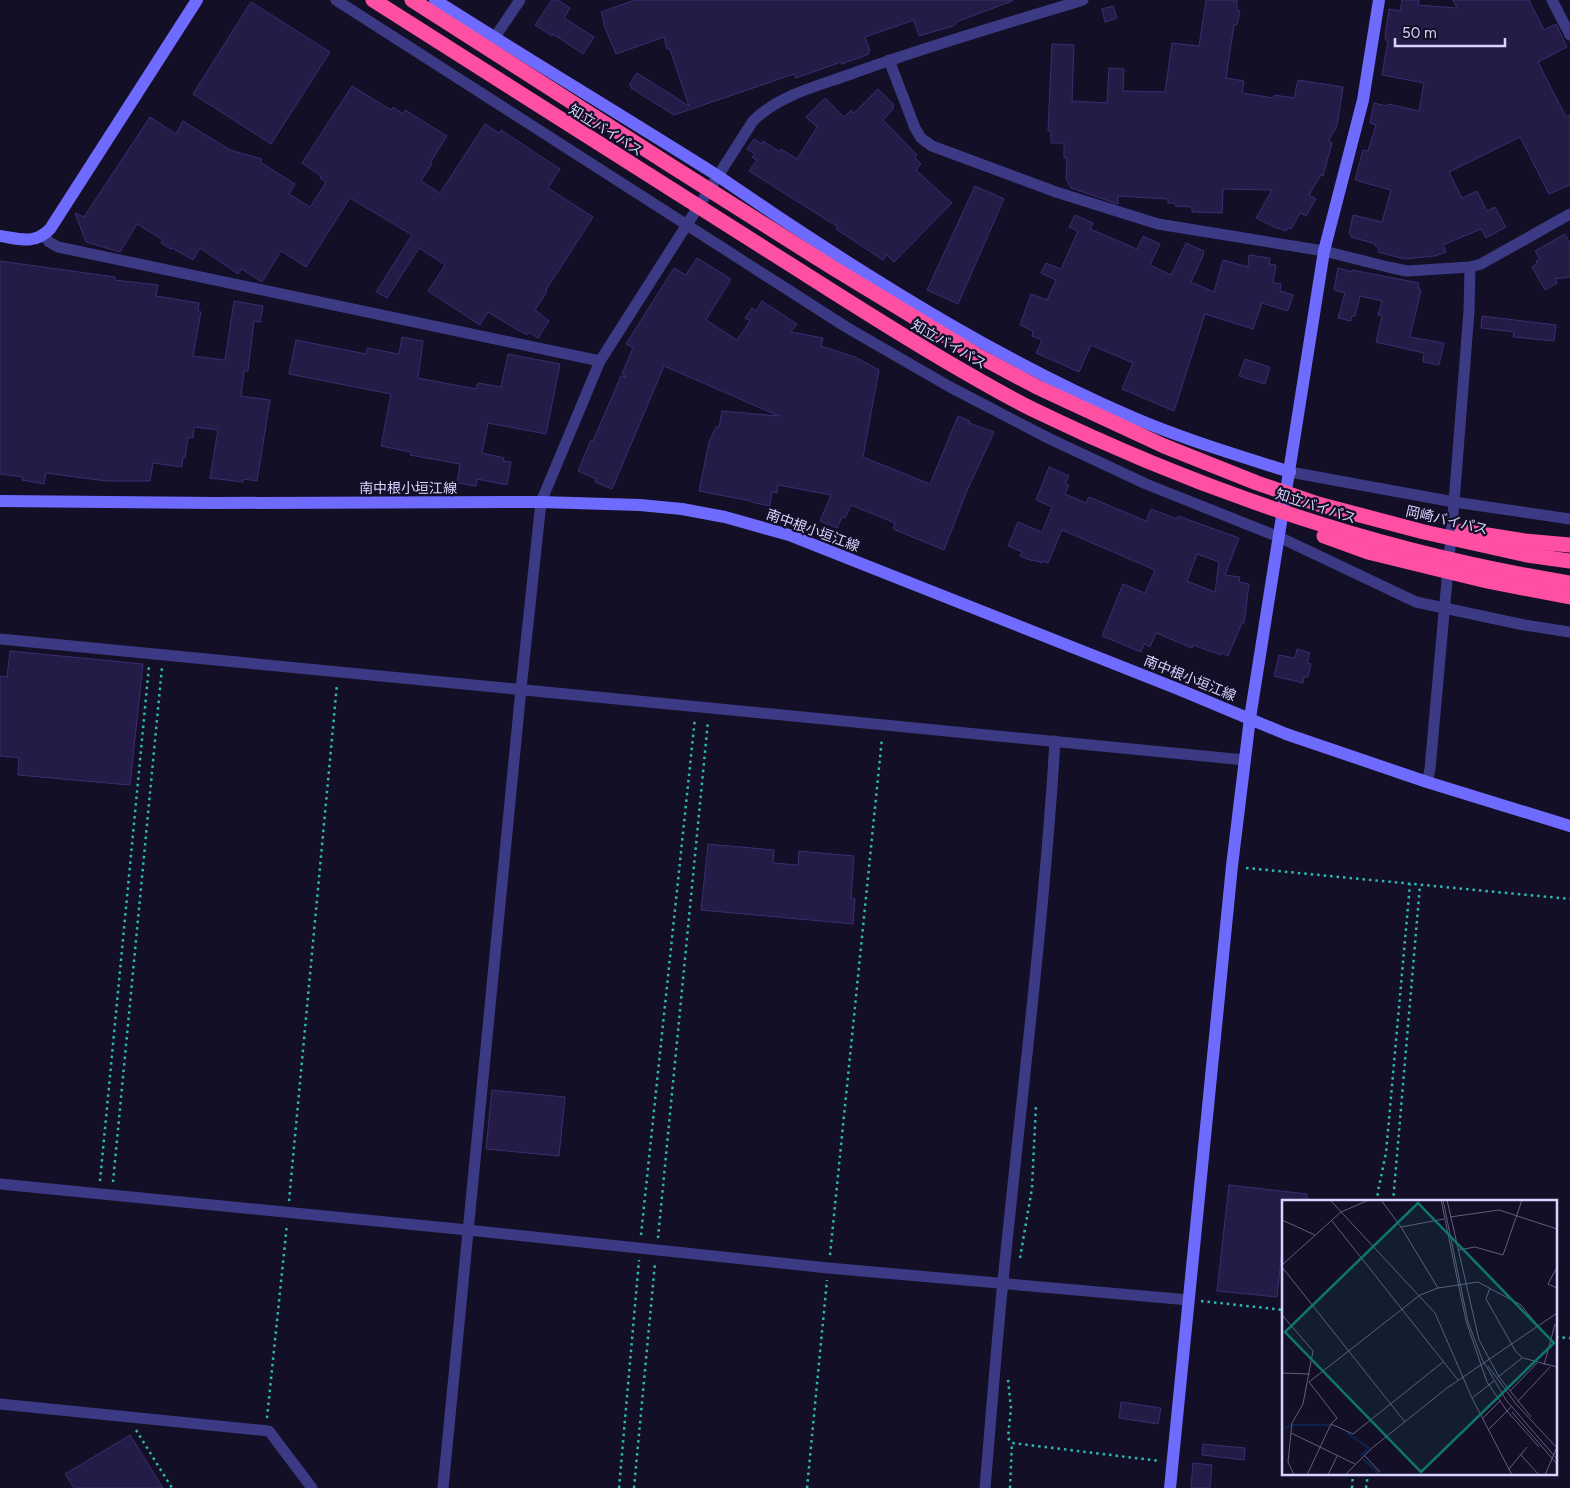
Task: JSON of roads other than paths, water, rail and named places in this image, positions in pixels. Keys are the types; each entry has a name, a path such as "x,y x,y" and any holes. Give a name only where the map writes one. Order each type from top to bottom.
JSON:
{"highway":[{"name":"知立バイパス","path":"373,0 885,325 1030,408 1154,464 1253,503 1318,525 1425,554 1525,576 1570,583"},
{"name":"知立バイパス","path":"412,0 816,257 993,363 1037,387 1164,446 1257,483 1318,504"},
{"path":"1253,503 1314,532 1368,552 1487,581 1570,597"},
{"path":"1318,504 1450,529 1525,541 1570,545"},
{"name":"岡崎バイパス","path":"1318,504 1424,532 1527,554 1570,561"}],"street":[{"path":"0,236 32,240 44,235 56,223 197,0"},
{"path":"336,0 846,327 950,387 1048,438 1146,484 1279,537 1416,602 1524,625 1570,632"},
{"path":"435,0 718,176 859,269 959,329 1065,386 1133,418 1198,442 1290,472 1454,502 1570,519"},
{"path":"495,37 520,0"},
{"path":"443,1488 541,502 600,361 753,121 763,110 793,94 889,60 1083,0"},
{"path":"1170,1488 1232,866 1250,718 1324,251 1363,100 1379,0"},
{"path":"1552,0 1570,35"},
{"path":"889,60 914,128 921,138 932,146 1056,192 1158,224 1324,251 1408,271 1470,267 1481,264 1570,214"},
{"path":"44,235 53,245 58,247 600,361"},
{"path":"1427,782 1430,769 1454,502 1468,320 1470,267"},
{"name":"南中根小垣江線","path":"0,501 206,503 541,502 640,505 726,517 808,542 1160,681 1286,734 1427,782 1570,826"},
{"path":"0,639 1245,760"},
{"path":"985,1488 1002,1284 1051,808 1054,741"},
{"path":"0,1184 828,1268 1189,1300"},
{"path":"0,1404 269,1431 312,1488"}]}
